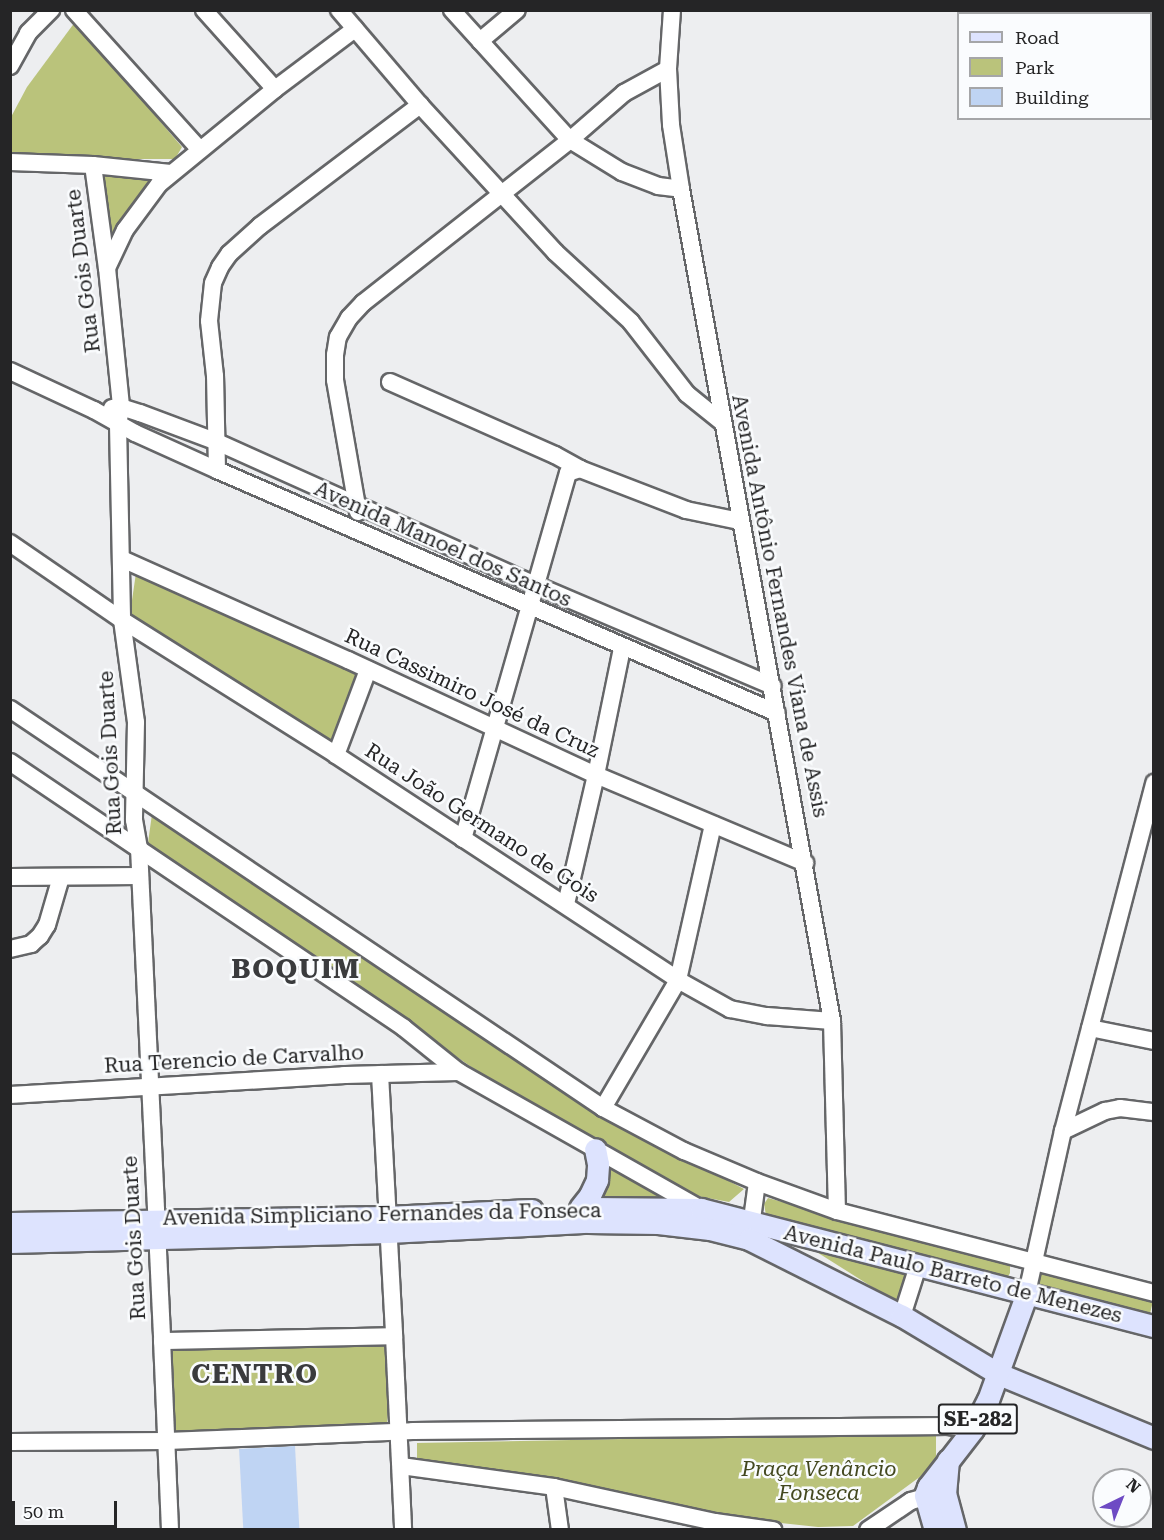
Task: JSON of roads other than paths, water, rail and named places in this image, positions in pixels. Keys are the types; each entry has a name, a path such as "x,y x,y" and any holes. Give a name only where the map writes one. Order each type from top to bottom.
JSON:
{"main road":[{"path":"580,1208 590,1195 597,1180 598,1164 595,1149"},
{"name":"Avenida Simpliciano Fernandes da Fonseca","path":"387,1224 580,1208 701,1209 750,1230"},
{"name":"Avenida Simpliciano Fernandes da Fonseca","path":"10,1223 157,1229 600,1222 750,1230"},
{"name":"Avenida Simpliciano Fernandes da Fonseca","path":"10,1242 157,1229"},
{"name":"Avenida Paulo Barreto de Menezes","path":"750,1230 918,1266 1154,1326"},
{"name":"Avenida Paulo Barreto de Menezes","path":"750,1230 999,1374 1154,1438"},
{"path":"999,1374 1027,1293"},
{"name":"SE-282","path":"935,1530 935,1494 948,1459 973,1428 999,1374"},
{"name":"SE-282","path":"935,1494 955,1530"}],"street":[{"path":"10,66 28,33 51,10"},
{"path":"74,10 200,150"},
{"path":"204,10 274,89"},
{"path":"339,10 420,105 501,194 555,252 631,322 687,394 723,423"},
{"path":"452,10 570,140 622,172 658,186 681,189"},
{"path":"480,41 517,10"},
{"name":"Avenida Antônio Fernandes Viana de Assis","path":"672,10 668,69 671,125 681,189 739,521 773,686 832,1021 837,1211"},
{"path":"107,268 125,230 139,208 171,173 274,89 355,29"},
{"path":"359,531 358,506 339,410 334,355 338,337 349,318 363,303 570,140 624,93 668,69"},
{"path":"217,470 215,376 209,321 213,283 220,267 229,254 260,226 420,105"},
{"path":"10,162 93,165 171,173"},
{"name":"Rua Gois Duarte","path":"93,165 107,268 120,407 118,425 122,620 136,722 134,820 139,848 170,1530"},
{"name":"Avenida Manoel dos Santos","path":"10,371 94,410 118,425 217,470 622,648 777,713"},
{"path":"390,382 555,455 580,469 695,513 739,521"},
{"name":"Avenida Manoel dos Santos","path":"94,410 120,407 217,442 538,586 773,686"},
{"path":"463,840 494,728 532,608 565,478 572,471 580,469"},
{"name":"Rua João Germano de Gois","path":"10,543 122,620 336,754 678,980 730,1010 767,1016 832,1021"},
{"name":"Rua Cassimiro José da Cruz","path":"122,559 596,775 805,863"},
{"path":"566,904 622,648"},
{"path":"336,754 368,670"},
{"path":"10,709 603,1108 684,1151 757,1182 837,1211 1154,1293"},
{"path":"10,762 404,1028 459,1072 701,1209"},
{"path":"1027,1293 1063,1131 1154,783"},
{"path":"603,1108 678,980 713,825"},
{"path":"10,877 140,876"},
{"path":"10,949 31,944 40,936 47,925 61,877"},
{"path":"1090,1028 1154,1041"},
{"name":"Rua Terencio de Carvalho","path":"10,1095 149,1085 459,1072"},
{"path":"380,1074 403,1530"},
{"path":"1063,1131 1105,1111 1120,1108 1154,1112"},
{"path":"750,1230 757,1182"},
{"path":"902,1316 918,1266"},
{"path":"162,1341 394,1336"},
{"path":"10,1442 167,1441 397,1432 948,1426 973,1428"},
{"path":"401,1466 554,1487 715,1522 773,1530"},
{"path":"554,1487 560,1530"},
{"path":"868,1530 905,1504 935,1494"}],"district":[{"name":"BOQUIM","path":"296,970"},
{"name":"CENTRO","path":"255,1375"}],"park label":[{"name":"Praça Venâncio Fonseca","path":"819,1481"}]}
